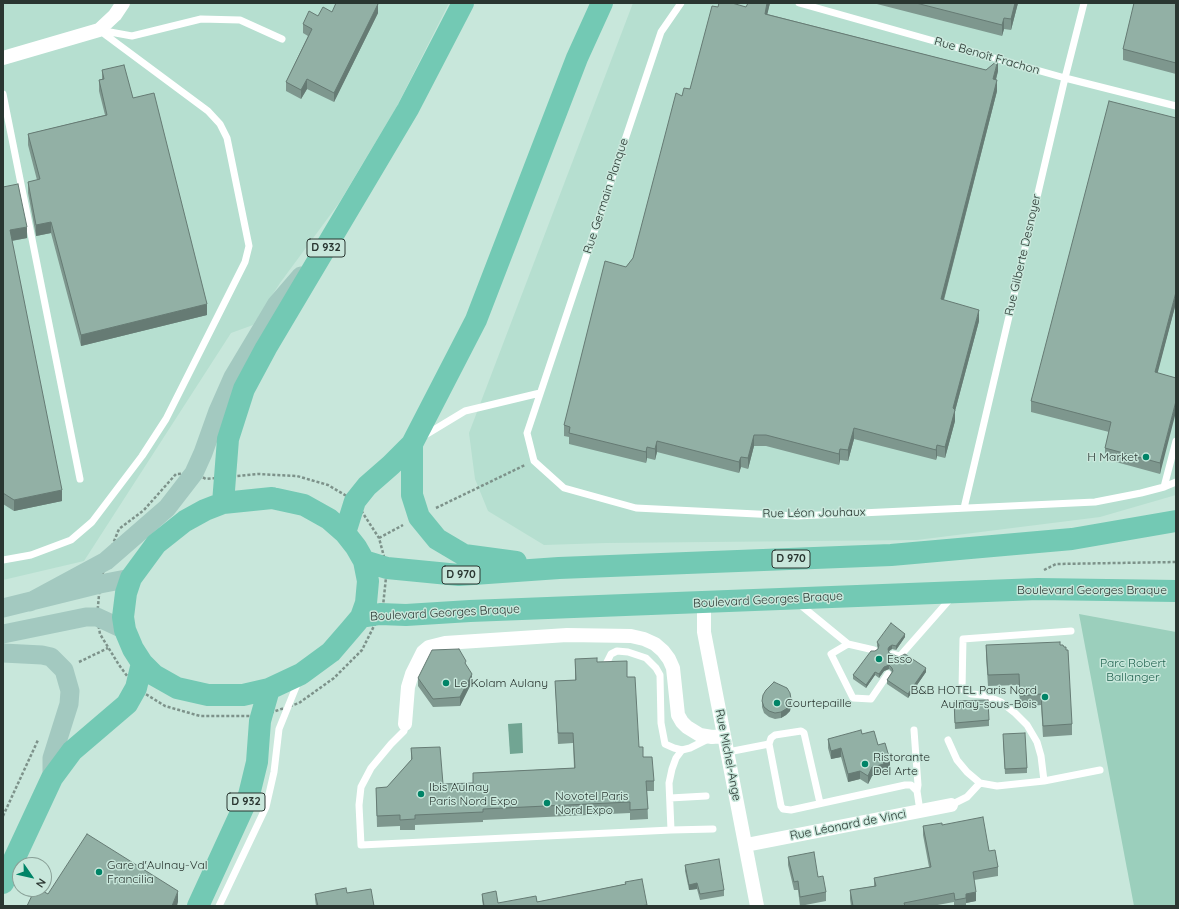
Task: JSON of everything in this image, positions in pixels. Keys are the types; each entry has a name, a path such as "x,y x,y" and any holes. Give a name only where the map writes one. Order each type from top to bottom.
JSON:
{"main road":[{"name":"D 932","path":"223,503 228,439 244,389 266,348 408,109 463,3"},
{"path":"345,533 355,500 367,486 412,444 476,320 577,58 602,3"},
{"path":"30,602 106,561 168,508 194,474 218,411 233,377 276,305 328,244"},
{"path":"412,444 412,495 419,517 437,539 464,555 559,568"},
{"path":"272,498 304,505 329,519 345,533 356,547 364,561 368,581 366,603 371,616 350,630 331,652 301,674 269,690 243,695 208,695 176,688 154,675 142,663 133,649 125,630 123,617 126,593 131,578 156,544 185,521 205,510 223,503 272,498"},
{"path":"1023,544 1052,529 1126,518 1176,507"},
{"name":"D 970","path":"364,561 387,568 459,575 559,568 891,555 1072,539 1176,521"},
{"path":"3,608 100,584 131,578"},
{"name":"Boulevard Georges Braque","path":"371,616 1038,589 1176,591"},
{"path":"3,634 86,617 97,617 125,630"},
{"path":"3,653 52,657 64,670 70,691 69,704 52,758 52,778"},
{"path":"3,883 52,778 72,751 127,704 136,688 142,663"},
{"name":"D 932","path":"198,906 249,795 257,762 261,716 269,690"}],"street":[{"path":"3,58 99,30 115,15 123,3"},
{"name":"Rue Michel-Ange","path":"704,603 704,632 718,737 728,752 757,906"},
{"path":"405,724 408,687 412,674 423,652 429,647 445,643 567,635 631,636 644,639 655,644 663,651 673,668 678,715 682,722 687,727 700,734 718,737"},
{"name":"Rue Léonard de Vinci","path":"746,845 951,806"}],"lane":[{"name":"Rue Germain Planque","path":"540,393 661,32 682,3"},
{"name":"Rue Benoît Frachon","path":"799,3 1065,78 1176,106"},
{"name":"Rue Gilberte Desnoyer","path":"964,508 1084,3"},
{"path":"99,30 132,36 201,19 240,20 282,39"},
{"path":"3,560 31,555 71,540 92,522 142,456 166,419 245,262 249,246 227,138 220,124 208,111 99,30"},
{"path":"3,94 80,479"},
{"path":"412,444 465,411 540,393"},
{"path":"534,461 527,433 540,393"},
{"path":"1164,487 1176,442"},
{"name":"Rue Léon Jouhaux","path":"534,461 564,488 636,508 798,516 1094,502 1164,487 1176,482"},
{"path":"895,662 896,655 956,592"},
{"path":"791,598 848,644 874,650"},
{"path":"1044,781 1041,756 1037,742 1027,725 1001,702 984,695 971,694 962,689 963,639 1071,631"},
{"path":"848,644 831,654 852,698 871,699 888,674"},
{"path":"606,664 611,654 617,651 628,652 646,658 656,668 660,675 661,723 665,744 682,750 718,737"},
{"path":"219,906 266,808 274,772 279,730 301,674"},
{"path":"405,724 404,731 371,768 361,787 359,805 360,844 713,829"},
{"path":"914,730 918,785 917,791 920,811"},
{"path":"820,803 804,733 801,731 775,735 771,738 769,744 781,806 783,809 791,810 905,785 911,785 917,791"},
{"path":"948,740 957,760 967,772 980,783 997,786 1044,781 1100,770"},
{"path":"728,752 769,744"},
{"path":"671,830 669,783 676,758 682,750"},
{"path":"951,806 967,797 980,783"},
{"path":"670,798 706,796"}],"path":[{"path":"379,538 534,461"},
{"path":"176,474 194,474 206,479 226,477 258,474 297,476 328,485 355,500 379,538 387,568 383,606 371,616 362,650 334,678 299,703 261,716 200,716 165,706 136,688 119,665 100,634 97,617 100,584 106,561 119,529 144,510 176,474"},
{"path":"1038,589 1039,576 1048,567 1056,564 1176,562"},
{"path":"64,670 108,648"},
{"path":"3,816 41,734"}],"shaded area":[{"path":"3,3 449,3 396,108 339,203 280,283 253,325 231,333 84,561 3,580"},
{"path":"633,3 1176,3 1176,495 1100,517 917,540 544,545 488,511 475,479 469,433"},
{"path":"522,723 523,753 510,754 508,724"}],"green space":[{"name":"Parc Robert Ballanger","path":"1079,614 1176,632 1176,906 1134,906"}],"building":[{"path":"336,3 378,4 334,93 307,79 301,90 286,82 312,29 303,24 309,11 318,16 323,7 332,12"},
{"path":"719,3 732,3 746,7 748,3 767,3 765,14 986,70 998,60 993,79 997,80 941,299 979,310 953,408 955,410 945,447 937,445 936,450 854,428 848,450 840,449 839,454 766,435 754,435 748,458 741,457 739,462 657,441 655,449 647,447 646,452 569,433 570,427 564,425 605,261 626,267 633,258 676,93 682,96 684,88 690,89 712,6 718,7"},
{"path":"916,3 1015,3 1011,19 1004,18 1002,25"},
{"path":"1134,3 1176,3 1176,63 1123,49"},
{"path":"124,65 133,98 154,93 207,304 81,335 51,222 36,225 28,182 40,179 28,134 107,115 99,80 104,79 102,70"},
{"path":"1109,101 1176,118 1176,292 1155,372 1176,378 1176,401 1160,463 1105,448 1111,422 1031,401"},
{"path":"18,184 27,227 10,230 62,490 14,500 3,493 3,187"},
{"path":"891,623 905,634 896,646 892,645 889,647 889,653 899,657 905,654 926,668 908,694 887,680 893,671 889,665 884,667 879,674 875,672 866,685 853,675 871,651 878,649 879,645 877,642"},
{"name":"B&B HOTEL Paris Nord Aulnay-sous-Bois","path":"1060,642 1060,645 1063,645 1066,647 1066,650 1068,650 1072,724 1043,726 1041,694 1020,696 1019,674 988,675 986,645"},
{"name":"Le Kolam Aulany","path":"459,649 472,674 460,697 433,699 418,678 432,650"},
{"path":"597,658 597,662 627,661 627,677 635,677 639,747 643,747 643,757 652,757 654,781 646,781 648,809 630,810 630,802 483,809 483,812 415,815 415,819 400,820 400,815 377,816 376,788 387,787 412,759 411,748 440,747 443,784 473,783 473,773 575,768 573,733 558,733 555,681 576,680 575,659"},
{"name":"Courtepaille","path":"774,682 787,688 791,699 790,705 786,709 775,713 764,707 762,701 766,690"},
{"path":"988,700 989,720 955,723 954,701"},
{"name":"Ristorante Del Arte","path":"861,730 862,734 874,731 878,745 885,743 890,760 883,762 884,764 872,767 868,776 860,771 848,774 841,748 831,751 828,739"},
{"path":"1025,733 1027,768 1005,769 1003,734"},
{"path":"983,817 989,851 995,850 998,867 973,872 976,892 966,894 966,898 955,900 954,893 904,903 905,906 853,906 850,890 876,886 874,878 931,867 923,826 942,823 942,825"},
{"name":"Gare d'Aulnay-Val Francilia","path":"87,834 178,891 172,906 27,906 31,897 52,897 52,888"},
{"path":"814,852 818,877 823,876 826,892 800,897 798,881 794,882 788,857"},
{"path":"719,859 724,890 700,894 697,883 689,885 685,865"},
{"path":"642,879 647,905 640,906 484,906 482,894 496,891 498,903 536,896 537,902 626,884 625,882"},
{"path":"346,888 347,893 371,889 374,906 318,906 315,894"}],"place":[{"name":"H Market","path":"1146,457"},
{"name":"Esso","path":"879,659"},
{"name":"Le Kolam Aulany","path":"446,683"},
{"name":"B&B HOTEL Paris Nord Aulnay-sous-Bois","path":"1045,697"},
{"name":"Courtepaille","path":"777,703"},
{"name":"Ristorante Del Arte","path":"865,764"},
{"name":"Ibis Aulnay Paris Nord Expo","path":"421,794"},
{"name":"Novotel Paris Nord Expo","path":"547,803"},
{"name":"Gare d'Aulnay-Val Francilia","path":"99,872"}]}
